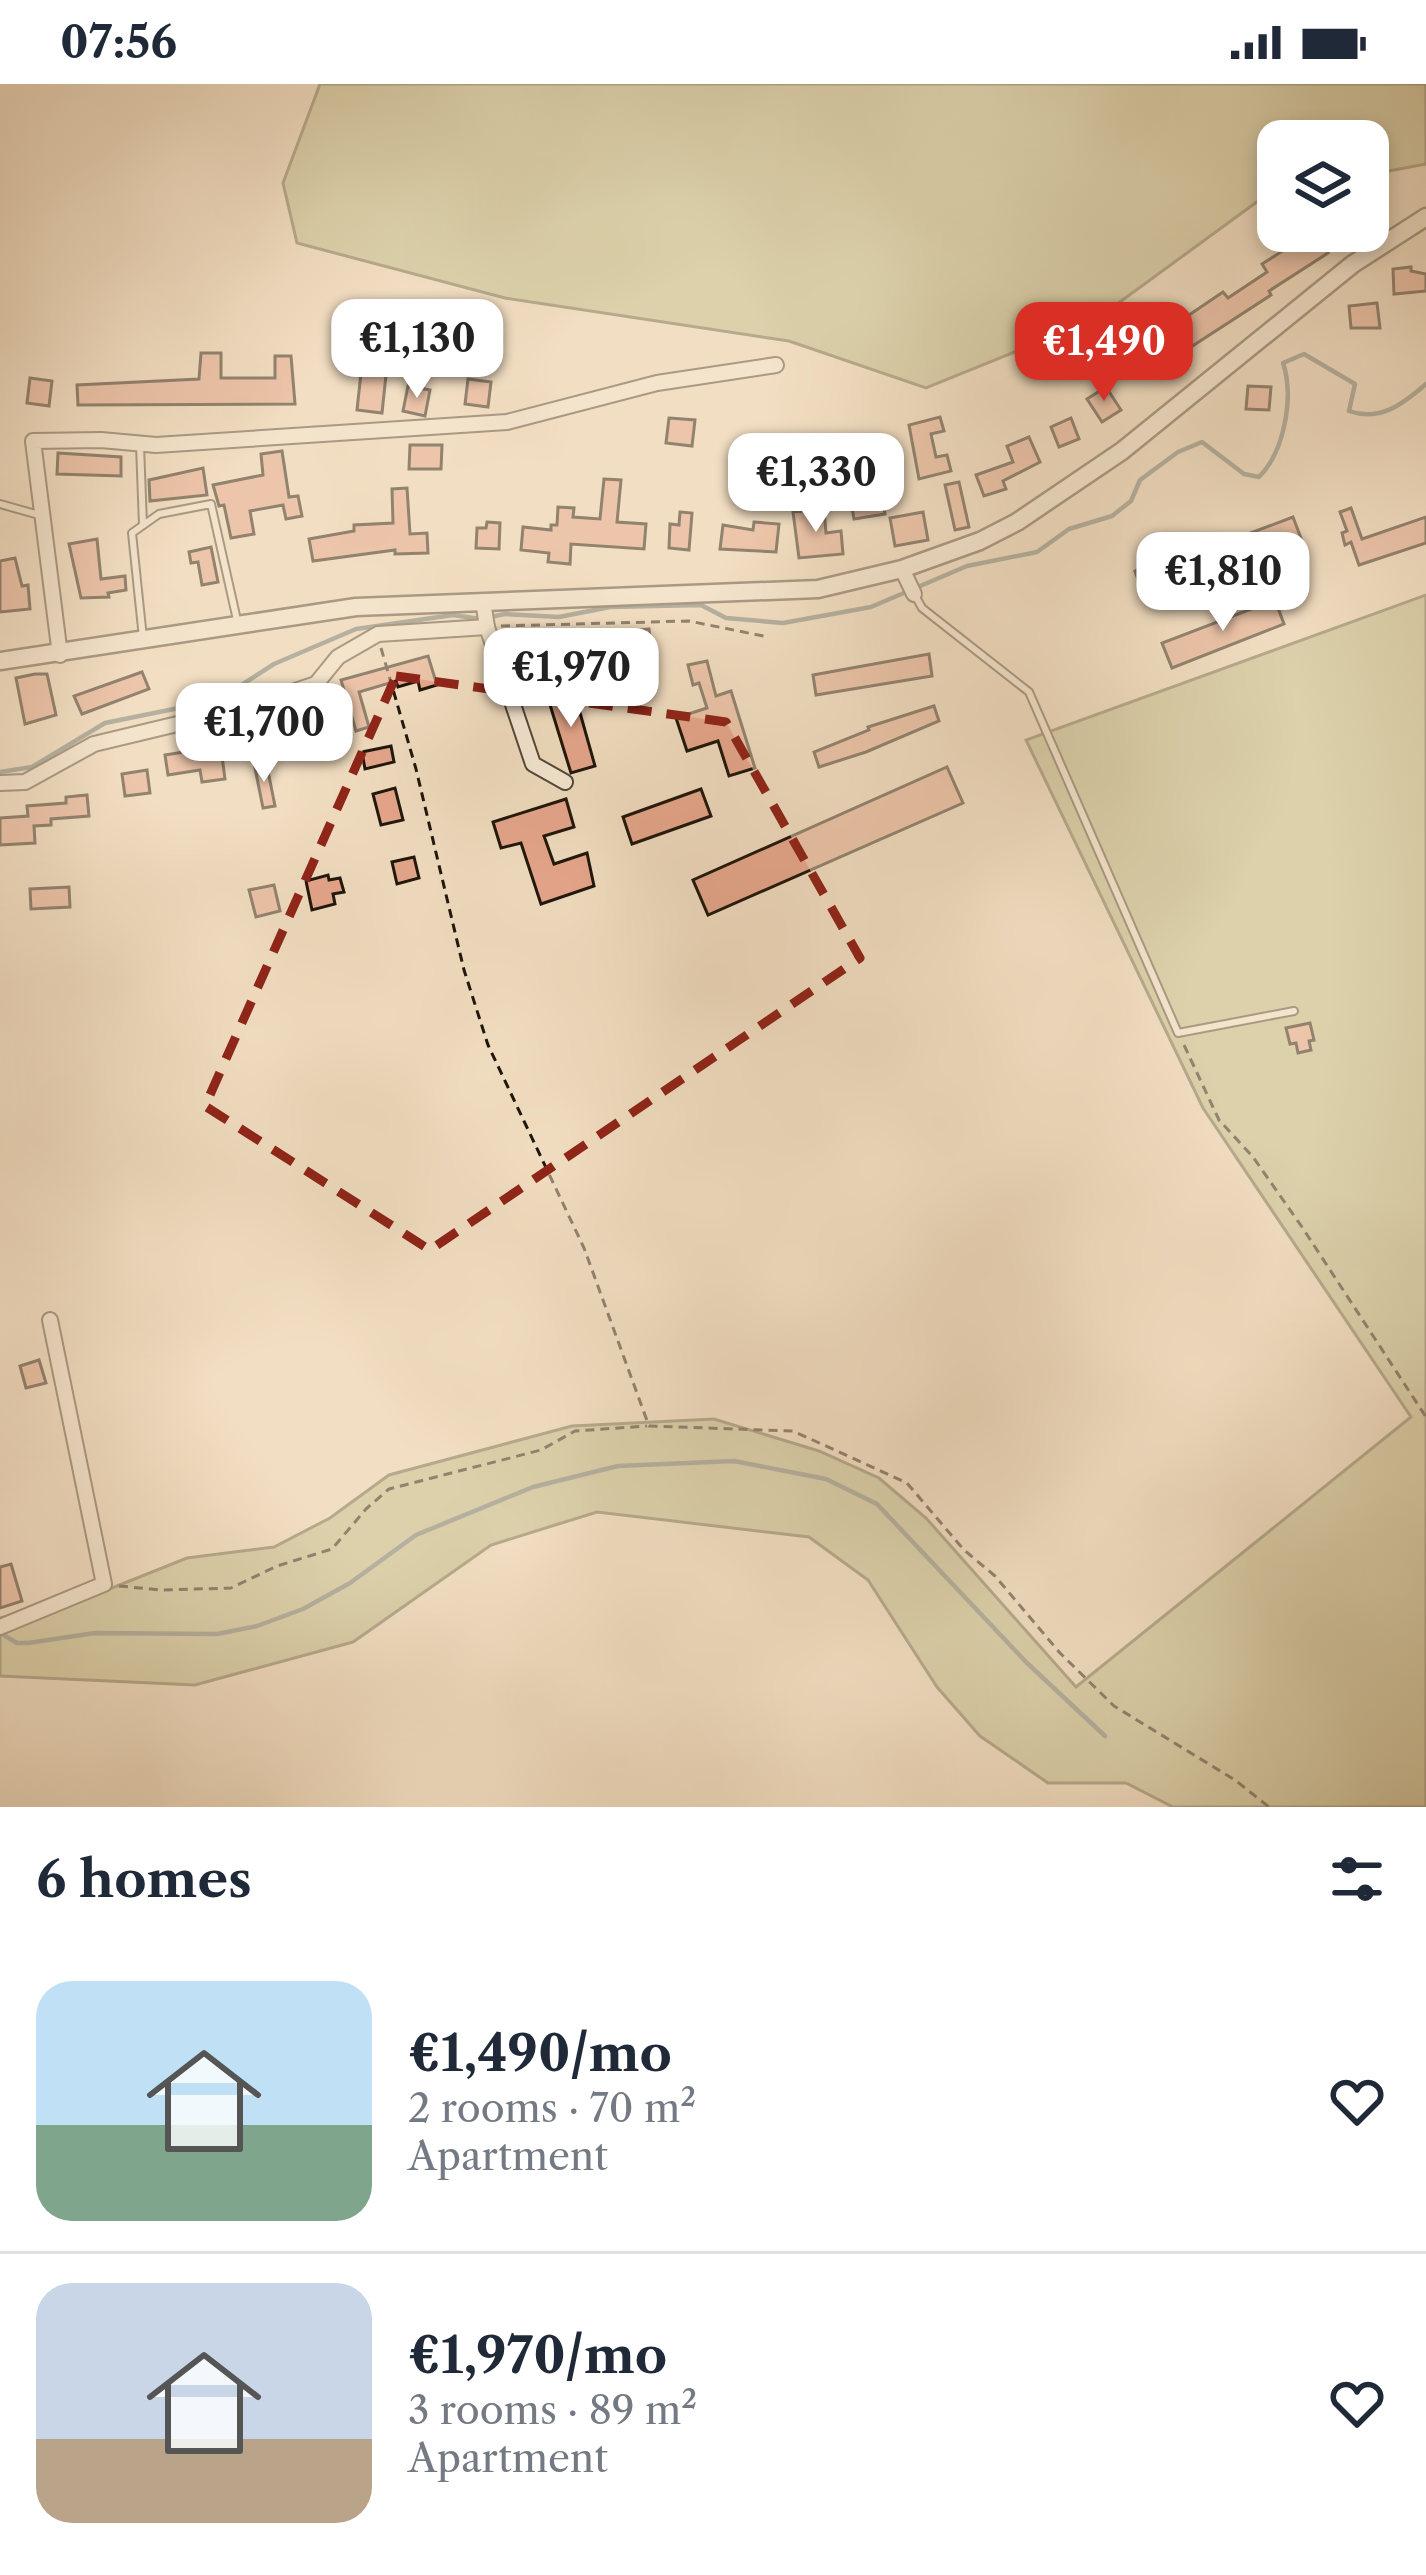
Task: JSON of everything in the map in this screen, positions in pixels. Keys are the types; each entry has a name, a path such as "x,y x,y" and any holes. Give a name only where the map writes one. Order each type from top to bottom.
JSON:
{"street":[{"path":"0,662 356,607 908,582 1036,509 1122,451 1353,265 1426,217"},
{"path":"61,655 33,441 140,444 507,422 657,382 776,365"},
{"path":"483,601 487,627 533,764 565,782"},
{"path":"0,783 25,782 94,744 244,708 316,683 338,657 377,634 487,627"},
{"path":"0,1627 104,1584 50,1320"}],"lane":[{"path":"140,444 143,525"},
{"path":"0,504 43,516"},
{"path":"143,641 132,533 159,514 212,504 238,626"},
{"path":"908,582 922,608 1029,692 1178,1033 1294,1011"}],"path":[{"path":"487,627 689,621 768,637"},
{"path":"377,634 416,769 464,970 488,1045 584,1248 649,1426"},
{"path":"1178,1033 1220,1120 1289,1209 1426,1417"},
{"path":"104,1584 161,1590 231,1588 277,1566 332,1549 389,1489 541,1450 575,1431 649,1426 793,1431 907,1483 964,1550 995,1576 1060,1653 1114,1706 1235,1780 1269,1807"}],"highlighted area":[{"path":"396,676 726,722 860,958 430,1250 205,1106"}],"green space":[{"path":"320,84 1426,84 1426,164 1389,171 1389,120 1257,120 1257,202 1098,318 926,388 789,341 505,298 297,243 283,183"},
{"path":"1426,595 1426,1807 1173,1807 1126,1783 1048,1783 980,1736 937,1687 868,1580 809,1537 597,1512 491,1545 353,1642 195,1685 0,1676 0,1618 102,1592 187,1558 274,1547 330,1518 389,1475 572,1426 714,1419 819,1451 879,1478 926,1518 1076,1687 1411,1417 1203,1108 1026,740"}],"building":[{"path":"1281,252 1328,253 1143,378 1130,355 1223,292 1228,298 1267,272 1262,264"},
{"path":"1411,267 1411,271 1426,274 1426,291 1394,294 1393,269"},
{"path":"1377,303 1380,328 1351,328 1349,306"},
{"path":"201,353 221,353 221,378 275,378 275,356 291,356 295,404 78,405 77,385 199,379"},
{"path":"379,354 394,356 392,375 386,375 382,413 357,410 361,373 377,372"},
{"path":"30,378 52,381 49,406 27,403"},
{"path":"468,379 491,382 488,407 465,404"},
{"path":"408,386 430,390 425,416 403,411"},
{"path":"1248,386 1271,387 1269,410 1246,409"},
{"path":"1106,387 1121,410 1102,422 1087,399"},
{"path":"940,417 944,431 931,434 936,457 947,455 951,471 919,479 909,425"},
{"path":"669,418 695,420 692,446 666,443"},
{"path":"1071,418 1079,439 1059,447 1051,427"},
{"path":"1029,437 1040,462 1003,481 1006,489 984,496 976,475 1013,462 1007,446"},
{"path":"410,445 442,445 441,469 409,469"},
{"path":"282,451 289,497 298,496 302,516 286,519 283,505 250,511 254,534 231,538 224,505 219,506 213,485 263,475 261,454"},
{"path":"58,453 121,457 121,476 57,474"},
{"path":"203,468 207,495 150,501 149,480"},
{"path":"604,479 621,480 617,522 646,524 644,549 571,544 570,564 548,562 549,553 521,550 523,527 551,530 551,525 557,525 558,507 574,508 573,517 600,519"},
{"path":"959,482 969,527 955,530 945,485"},
{"path":"407,488 410,534 427,533 428,553 395,554 395,550 313,561 309,539 354,531 354,525 393,523 392,489"},
{"path":"882,497 885,514 854,519 851,502"},
{"path":"1351,508 1362,539 1426,517 1426,543 1359,565 1351,542 1345,545 1342,533 1347,531 1340,512"},
{"path":"824,509 826,533 841,531 843,554 799,558 793,512"},
{"path":"680,512 692,513 689,550 669,548 670,524 679,525"},
{"path":"923,512 928,540 895,546 890,518"},
{"path":"1293,517 1302,541 1146,602 1135,571 1162,560 1164,566"},
{"path":"487,522 500,523 499,549 476,548 477,528 486,528"},
{"path":"754,522 779,524 776,552 720,549 723,525 753,530"},
{"path":"97,539 101,579 125,576 126,590 108,593 109,597 81,598 69,544"},
{"path":"211,547 218,582 202,585 198,562 191,563 189,552"},
{"path":"15,558 22,586 28,585 30,609 0,612 0,561"},
{"path":"1275,600 1284,624 1172,668 1162,643"},
{"path":"649,629 652,652 531,667 527,644"},
{"path":"929,654 932,676 816,695 813,675"},
{"path":"428,656 437,685 420,690 418,681 398,687 396,681 359,692 369,727 356,731 350,710 319,718 325,742 315,745 305,710 346,697 341,680"},
{"path":"707,661 716,696 731,691 755,768 729,776 718,741 687,751 676,718 707,708 688,665"},
{"path":"142,672 149,689 82,714 74,696"},
{"path":"47,674 56,715 25,724 16,678"},
{"path":"573,688 595,766 571,773 547,695"},
{"path":"934,706 939,721 819,767 814,752 868,727"},
{"path":"283,725 287,744 264,748 260,728"},
{"path":"229,734 232,747 221,749 225,779 202,782 200,770 168,775 165,755 209,748 207,739"},
{"path":"391,746 394,762 365,769 362,752"},
{"path":"266,761 275,806 263,808 254,763"},
{"path":"947,767 963,803 708,915 693,880"},
{"path":"147,770 150,793 125,796 122,774"},
{"path":"395,788 403,820 381,825 373,794"},
{"path":"701,789 711,816 632,844 623,817"},
{"path":"87,795 89,816 51,819 51,825 34,826 35,843 0,845 0,818 28,816 27,806 66,803 66,797"},
{"path":"566,799 574,827 544,836 554,864 587,853 594,886 541,904 521,843 501,848 493,822"},
{"path":"414,857 419,878 397,884 392,862"},
{"path":"328,875 329,880 340,878 344,892 333,894 335,904 312,910 306,881"},
{"path":"274,885 280,911 256,917 249,890"},
{"path":"69,887 70,907 31,909 30,889"},
{"path":"1310,1023 1311,1050 1298,1053 1286,1028"},
{"path":"39,1360 46,1383 26,1388 20,1366"},
{"path":"11,1564 22,1601 0,1608 0,1567"}],"waterway":[{"path":"0,772 32,767 105,723 218,700 274,664 356,629 453,615 559,617 610,607 701,605 726,618 783,623 871,607 967,566 1037,552 1069,529 1112,516 1131,501 1140,480 1178,452 1202,442 1244,474 1259,477 1275,453 1285,423 1288,391 1283,363 1304,354 1355,384 1349,411 1360,414 1391,409 1426,384"},
{"path":"0,1633 17,1643 28,1643 95,1633 217,1634 257,1626 303,1609 350,1583 416,1535 533,1487 618,1466 734,1461 826,1479 877,1504 1026,1662 1105,1736"}]}
